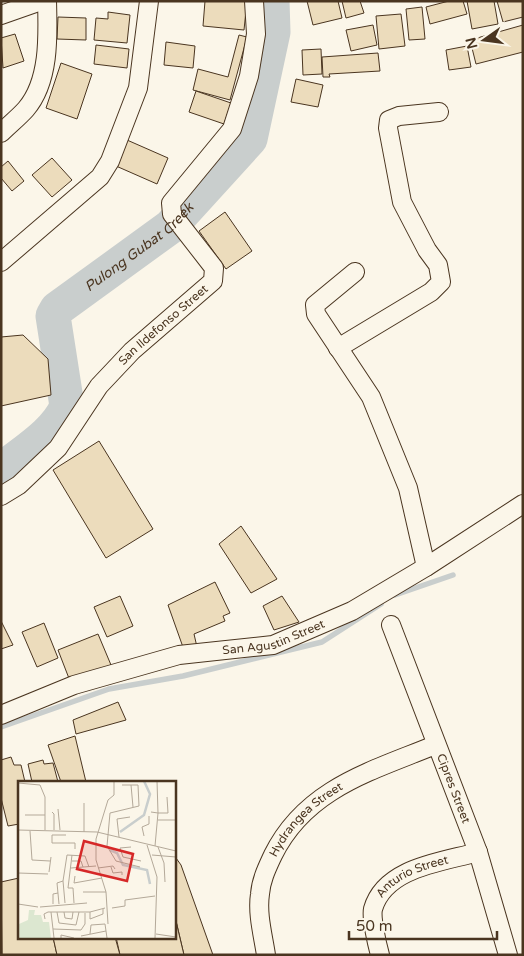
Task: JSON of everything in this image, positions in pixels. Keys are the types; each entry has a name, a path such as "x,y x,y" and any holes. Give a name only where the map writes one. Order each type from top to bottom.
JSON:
{"street":[{"path":"1,15 41,1"},
{"path":"1,133 27,108 37,90 44,70 48,25 47,1"},
{"path":"1,262 100,177 110,161 138,88 149,1"},
{"name":"San Ildefonso Street","path":"1,496 19,485 58,448 98,386 132,351 213,281 214,268 178,221 171,203 232,129 249,76 256,34 254,1"},
{"path":"338,348 431,292 441,282 438,266 402,202 388,128 389,120 399,116 438,112"},
{"path":"355,272 315,306 316,314 371,397 408,488 426,567"},
{"name":"San Agustin Street","path":"1,715 74,685 179,655 273,646 352,611 426,567 523,504"},
{"name":"Cipres Street","path":"391,625 435,745 478,852 508,955"},
{"name":"Hydrangea Street","path":"266,955 260,918 260,895 265,872 283,834 317,800 343,783 435,745"},
{"name":"Anturio Street","path":"380,955 372,910 382,889 409,872 478,852"}],"building":[{"path":"205,1 247,1 244,30 203,26"},
{"path":"307,1 338,1 342,18 313,25"},
{"path":"342,1 360,1 364,13 346,18"},
{"path":"449,1 463,1 467,14 430,24 426,7"},
{"path":"467,1 494,1 498,24 472,29"},
{"path":"497,1 523,1 523,17 503,22"},
{"path":"422,7 425,39 409,40 406,9"},
{"path":"108,12 130,15 127,43 94,40 96,18 108,19"},
{"path":"401,14 405,46 379,49 376,16"},
{"path":"58,17 86,18 86,40 57,39"},
{"path":"373,25 377,45 351,51 346,30"},
{"path":"523,25 523,52 476,64 470,40"},
{"path":"15,34 24,61 3,68 1,38"},
{"path":"239,35 247,37 230,100 193,90 198,69 228,77"},
{"path":"166,42 195,46 193,68 164,65"},
{"path":"96,45 129,49 127,68 94,64"},
{"path":"467,46 471,67 449,70 446,50"},
{"path":"321,49 322,74 303,75 302,50"},
{"path":"378,53 380,71 329,74 330,77 323,77 322,57"},
{"path":"61,63 92,74 77,119 46,108"},
{"path":"296,79 323,85 318,107 291,102"},
{"path":"196,91 231,103 224,124 189,112"},
{"path":"127,140 168,158 157,184 116,166"},
{"path":"52,158 72,180 52,197 32,175"},
{"path":"8,161 24,181 12,191 1,178 1,167"},
{"path":"225,212 252,251 226,269 199,231"},
{"path":"23,335 48,359 51,395 1,406 1,337"},
{"path":"99,441 153,529 106,558 53,470"},
{"path":"241,526 277,579 251,593 219,544"},
{"path":"215,582 230,613 223,616 225,621 194,634 197,647 184,650 168,605"},
{"path":"120,596 133,626 107,637 94,607"},
{"path":"282,596 299,622 274,630 263,606"},
{"path":"1,621 13,645 1,649"},
{"path":"44,623 58,658 37,667 22,632"},
{"path":"98,634 111,665 70,681 58,650"},
{"path":"118,702 126,720 76,734 73,720"},
{"path":"75,736 86,781 61,781 48,745"},
{"path":"11,757 14,765 21,765 25,781 18,781 18,824 8,826 1,798 1,760"},
{"path":"43,760 44,764 53,763 58,781 32,781 28,764"},
{"path":"175,858 181,865 213,955 184,955 175,916"},
{"path":"18,878 18,938 53,938 57,955 2,955 1,882"},
{"path":"175,917 184,955 120,955 116,938 175,938"},
{"path":"53,938 115,938 120,955 57,955"}],"waterway":[{"name":"Pulong Gubat Creek","path":"1,470 47,433 62,416 67,406 53,316 57,309 170,227 250,139 273,32 272,1"},
{"path":"395,595 453,575"},
{"path":"1,727 109,689 183,676 322,642 381,604"}]}
